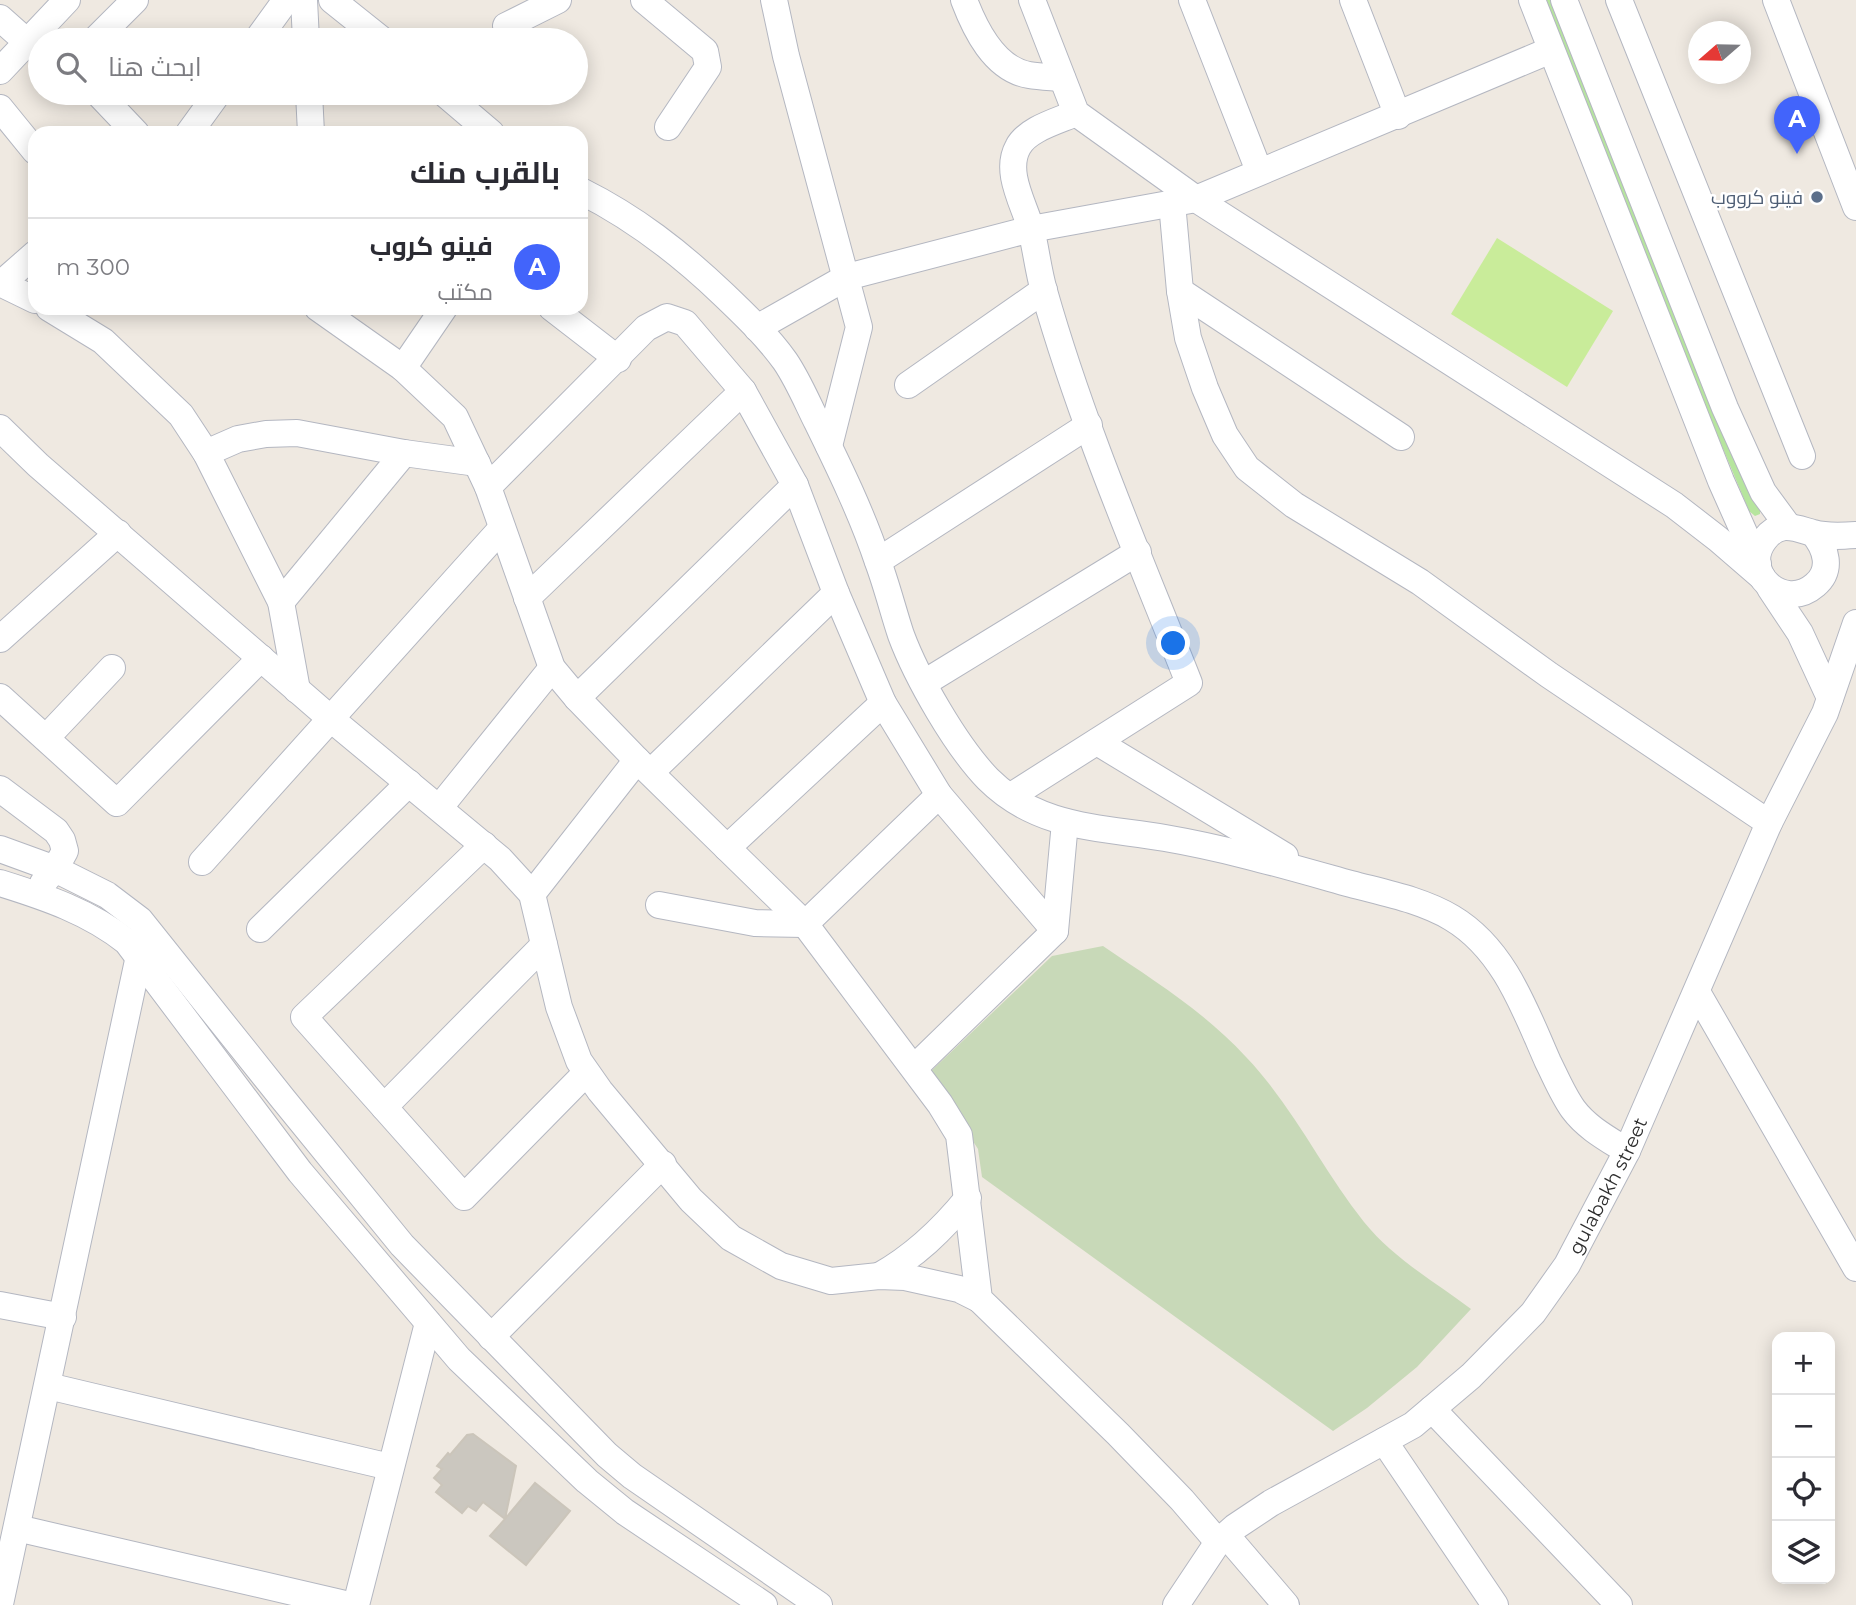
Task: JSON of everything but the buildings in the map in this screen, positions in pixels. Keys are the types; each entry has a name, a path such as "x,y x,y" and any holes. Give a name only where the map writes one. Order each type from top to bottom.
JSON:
{"street":[{"path":"46,28 67,0"},
{"path":"107,28 135,0"},
{"path":"266,28 286,0"},
{"path":"304,0 305,28"},
{"path":"332,0 367,28"},
{"path":"506,26 558,0"},
{"path":"644,0 705,51 708,67 668,127"},
{"path":"774,0 786,56 859,327 829,446"},
{"path":"964,0 974,27 992,52 1006,65 1027,75 1062,78"},
{"path":"1032,0 1076,113 1184,201 1440,357 1674,505 1782,594 1796,595 1809,591 1819,582 1825,570 1826,556 1822,544 1813,533"},
{"path":"1192,0 1259,171"},
{"path":"1353,0 1398,116"},
{"path":"1532,0 1721,481 1763,576 1800,633 1830,698"},
{"path":"1564,0 1725,408 1763,492 1788,526"},
{"path":"1619,0 1802,456"},
{"path":"1776,0 1856,207"},
{"path":"0,18 28,32"},
{"path":"0,71 28,47"},
{"path":"757,328 847,277 1031,229 1184,201 1398,116 1551,50"},
{"path":"109,105 129,126"},
{"path":"194,126 209,105"},
{"path":"310,105 311,126"},
{"path":"457,105 483,126"},
{"path":"0,108 28,142"},
{"path":"1011,796 1188,683 1089,425 1044,290 1031,229 1014,176 1013,162 1018,146 1032,133 1076,113"},
{"path":"588,194 651,231 707,279 771,342 794,376 829,446 878,561 903,639 925,683 966,751 989,780 1030,810 1065,822 1264,859 1430,907 1454,919 1472,932 1507,975 1524,1004 1573,1110 1591,1128 1627,1151"},
{"path":"1184,201 1180,291 1188,338 1225,435 1247,468 1294,505 1420,582 1549,675 1769,823"},
{"path":"28,260 1,283 28,296"},
{"path":"908,385 1044,290"},
{"path":"1180,291 1401,438"},
{"path":"61,315 103,341 181,415 206,453 281,602 297,690"},
{"path":"330,315 403,368 455,417 488,487 552,668 577,698 644,766 805,924 940,1104 959,1135 979,1299"},
{"path":"403,368 439,315"},
{"path":"561,315 618,359"},
{"path":"488,487 646,328 667,317 685,323 743,391 795,485 836,593 883,703 939,795 1055,931"},
{"path":"527,598 743,391"},
{"path":"878,561 1089,425"},
{"path":"0,428 38,465 297,690 484,845 531,894 559,1007 579,1061 691,1200 731,1238 781,1266 831,1281 879,1276 905,1278 945,1285 979,1299 1118,1434 1286,1605"},
{"path":"206,453 238,439 266,434 297,433 404,453 477,463"},
{"path":"281,602 404,453"},
{"path":"1674,505 1700,507 1715,503 1722,491 1721,481"},
{"path":"577,698 795,485"},
{"path":"1763,576 1759,551 1765,539 1775,530 1788,526 1801,527 1813,533 1856,535"},
{"path":"202,862 502,528"},
{"path":"0,639 118,533"},
{"path":"925,683 1138,552"},
{"path":"531,894 644,766 836,593"},
{"name":"gulabakh street","path":"1176,1605 1222,1538 1271,1503 1413,1425 1471,1376 1533,1312 1567,1265 1627,1151 1769,823 1825,713 1856,623"},
{"path":"0,697 117,803 261,658"},
{"path":"46,738 112,668"},
{"path":"440,807 552,668"},
{"path":"727,848 883,703"},
{"path":"1097,742 1313,873"},
{"path":"260,929 409,783"},
{"path":"0,789 57,831 62,840 65,850 34,894"},
{"path":"659,905 755,923 805,924 939,795"},
{"path":"914,1068 1055,931 1065,822"},
{"path":"484,845 304,1017 464,1197 586,1073"},
{"path":"0,849 54,869 107,895 141,919 402,1245 607,1455 632,1476 820,1605"},
{"path":"1,887 34,894 94,919 127,942 300,1172 459,1359 587,1481 625,1513 764,1605"},
{"path":"384,1107 544,945"},
{"path":"0,1604 139,956"},
{"path":"1697,992 1856,1268"},
{"path":"491,1336 663,1164"},
{"path":"879,1276 906,1261 936,1234 968,1198"},
{"path":"0,1305 62,1317"},
{"path":"356,1605 428,1323"},
{"path":"48,1386 390,1467"},
{"path":"1432,1409 1619,1605"},
{"path":"1384,1441 1495,1605"},
{"path":"17,1528 349,1605"}],"green space":[{"path":"1544,0 1554,0 1760,507 1760,514 1755,516 1749,511 1681,348"},
{"path":"1497,238 1613,311 1567,387 1451,314"},
{"path":"1103,946 1178,997 1230,1041 1278,1096 1349,1202 1375,1235 1401,1258 1471,1309 1417,1367 1367,1408 1333,1431 982,1177 978,1149 929,1073 1052,956"}],"place":[{"name":"فينو كروب","path":"1797,154"},
{"name":"فینو کرووب","path":"1817,197"}]}
